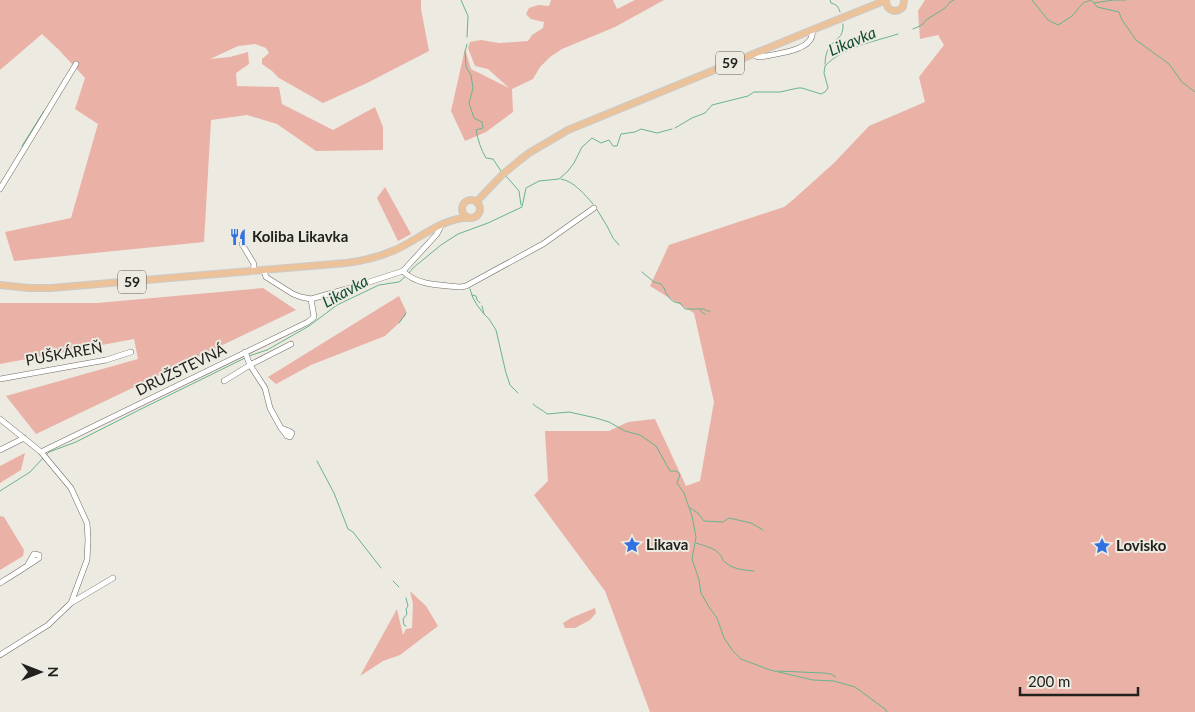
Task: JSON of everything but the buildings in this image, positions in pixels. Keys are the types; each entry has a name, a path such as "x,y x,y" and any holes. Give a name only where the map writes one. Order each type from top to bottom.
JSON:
{"main road":[{"name":"59","path":"0,285 51,288 333,265 366,260 395,250 457,219 473,218 478,215 482,202 503,174 529,153 568,130 885,0 890,10"},
{"name":"59","path":"865,9 882,8 899,11 905,1"},
{"name":"59","path":"462,209 467,201 478,200 498,180"},
{"path":"475,201 480,208"},
{"path":"462,209 468,218"},
{"path":"457,219 460,217 462,209"}],"street":[{"path":"754,54 760,57 798,49 811,38 812,30"},
{"path":"0,189 76,64"},
{"path":"405,274 421,282 466,286 543,244 594,208"},
{"path":"264,271 266,277 293,294 311,299 405,274 441,226"},
{"path":"242,244 254,264 253,272"},
{"name":"DRUŽSTEVNÁ","path":"41,452 308,322 314,317 311,299"},
{"path":"224,381 290,344"},
{"name":"PUŠKÁREŇ","path":"0,379 106,360 131,352"},
{"path":"245,352 250,366 265,388 270,408 281,428"},
{"path":"0,419 41,452 71,488 87,523 87,560 72,603"},
{"path":"0,450 24,438"},
{"path":"0,583 27,566"},
{"path":"0,654 48,625 72,603 113,578"}],"shaded area":[{"path":"0,0 421,0 429,51 323,103 279,78 262,64 262,59 269,53 266,48 255,44 238,46 210,59 230,57 248,52 249,64 236,73 237,86 279,87 282,104 333,130 375,107 383,127 383,150 316,151 277,124 247,115 211,120 204,242 14,261 5,232 71,218 98,124 75,109 85,78 42,34 0,70"},
{"path":"551,0 613,0 617,9 635,0 664,0 615,27 562,49 550,57 540,67 533,79 512,89 513,112 486,132 465,141 451,111 465,49 471,69 509,88 488,69 475,66 468,48 470,42 481,40 499,43 528,41 532,35 543,28 544,22 531,19 526,14 529,8 538,5 549,6"},
{"path":"925,0 1195,0 1195,712 650,712 605,591 534,495 548,481 545,431 609,431 628,422 655,419 686,486 700,481 714,402 694,313 650,286 669,245 784,207 835,162 869,126 925,102 919,77 944,45 938,35 920,39 918,11"},
{"path":"385,187 411,234 398,241 377,198"},
{"path":"263,288 296,310 36,434 6,396 138,359 134,339 0,364 0,303 97,303"},
{"path":"399,296 406,315 385,336 311,365 276,384 268,377"},
{"path":"25,453 21,470 0,483 0,466"},
{"path":"0,516 4,517 24,550 23,556 0,570"},
{"path":"410,591 426,606 438,626 400,655 383,661 360,676 397,609 403,635 406,629 412,628 413,604"},
{"path":"595,608 596,613 590,620 575,628 565,628 563,623"}],"waterway":[{"path":"461,0 468,16 467,37"},
{"path":"830,0 831,3 839,8 840,12"},
{"name":"Likavka","path":"913,29 922,25 954,0"},
{"name":"Likavka","path":"1032,0 1048,20 1058,25 1072,16 1083,3 1091,0 1094,3 1126,0"},
{"path":"1094,3 1097,7 1119,12 1122,20 1136,40 1169,64 1182,82 1195,92"},
{"path":"825,64 827,51 841,36 843,24"},
{"name":"Likavka","path":"675,128 705,113 712,105 748,96 754,92 780,92 802,88 821,94 828,88 824,73 825,66 832,59 859,46 898,34"},
{"path":"467,44 465,52 466,67 471,75 473,88 469,103 474,118 482,122 483,128 476,130 486,158 493,159 501,171"},
{"path":"52,99 63,81"},
{"path":"22,146 44,111"},
{"name":"Likavka","path":"409,273 441,245 458,234 488,223 522,207 526,188 539,181 559,179 574,163 582,147 592,138 601,143 609,140 613,146 617,146 621,134 641,129 657,133 672,129"},
{"path":"506,176 519,191 521,205"},
{"path":"561,179 575,185 593,204"},
{"path":"596,208 619,245"},
{"path":"642,272 664,288"},
{"name":"Likavka","path":"249,356 267,350 309,326 337,305 379,285 399,282 406,276"},
{"path":"664,288 666,294 674,302 680,303 685,309 704,309 710,311"},
{"path":"470,289 477,305 496,330 510,385 518,393"},
{"path":"472,295 476,296 480,303"},
{"path":"482,306 484,314"},
{"path":"700,310 705,314"},
{"path":"399,323 406,313"},
{"name":"Likavka","path":"47,454 76,442 245,358"},
{"path":"533,404 547,414 569,412 596,418 609,422 625,431 640,435 656,446 670,471 676,471 680,474 677,483 684,493 692,516 696,537 692,559 701,593 717,618 724,638 741,659 770,670 813,680 834,681 855,687 887,712"},
{"name":"Likavka","path":"0,491 30,472 44,457"},
{"path":"317,461 334,493 348,529 353,532 381,568"},
{"path":"690,508 698,513 704,521 723,522 729,518 751,523 763,530"},
{"path":"696,543 715,550 729,565 754,571"},
{"path":"393,581 399,587"},
{"path":"406,598 407,614 403,619 406,626"},
{"path":"778,671 823,673 836,677"}],"place":[{"name":"Koliba Likavka","path":"238,237"},
{"name":"Likava","path":"632,545"},
{"name":"Lovisko","path":"1102,546"}]}
